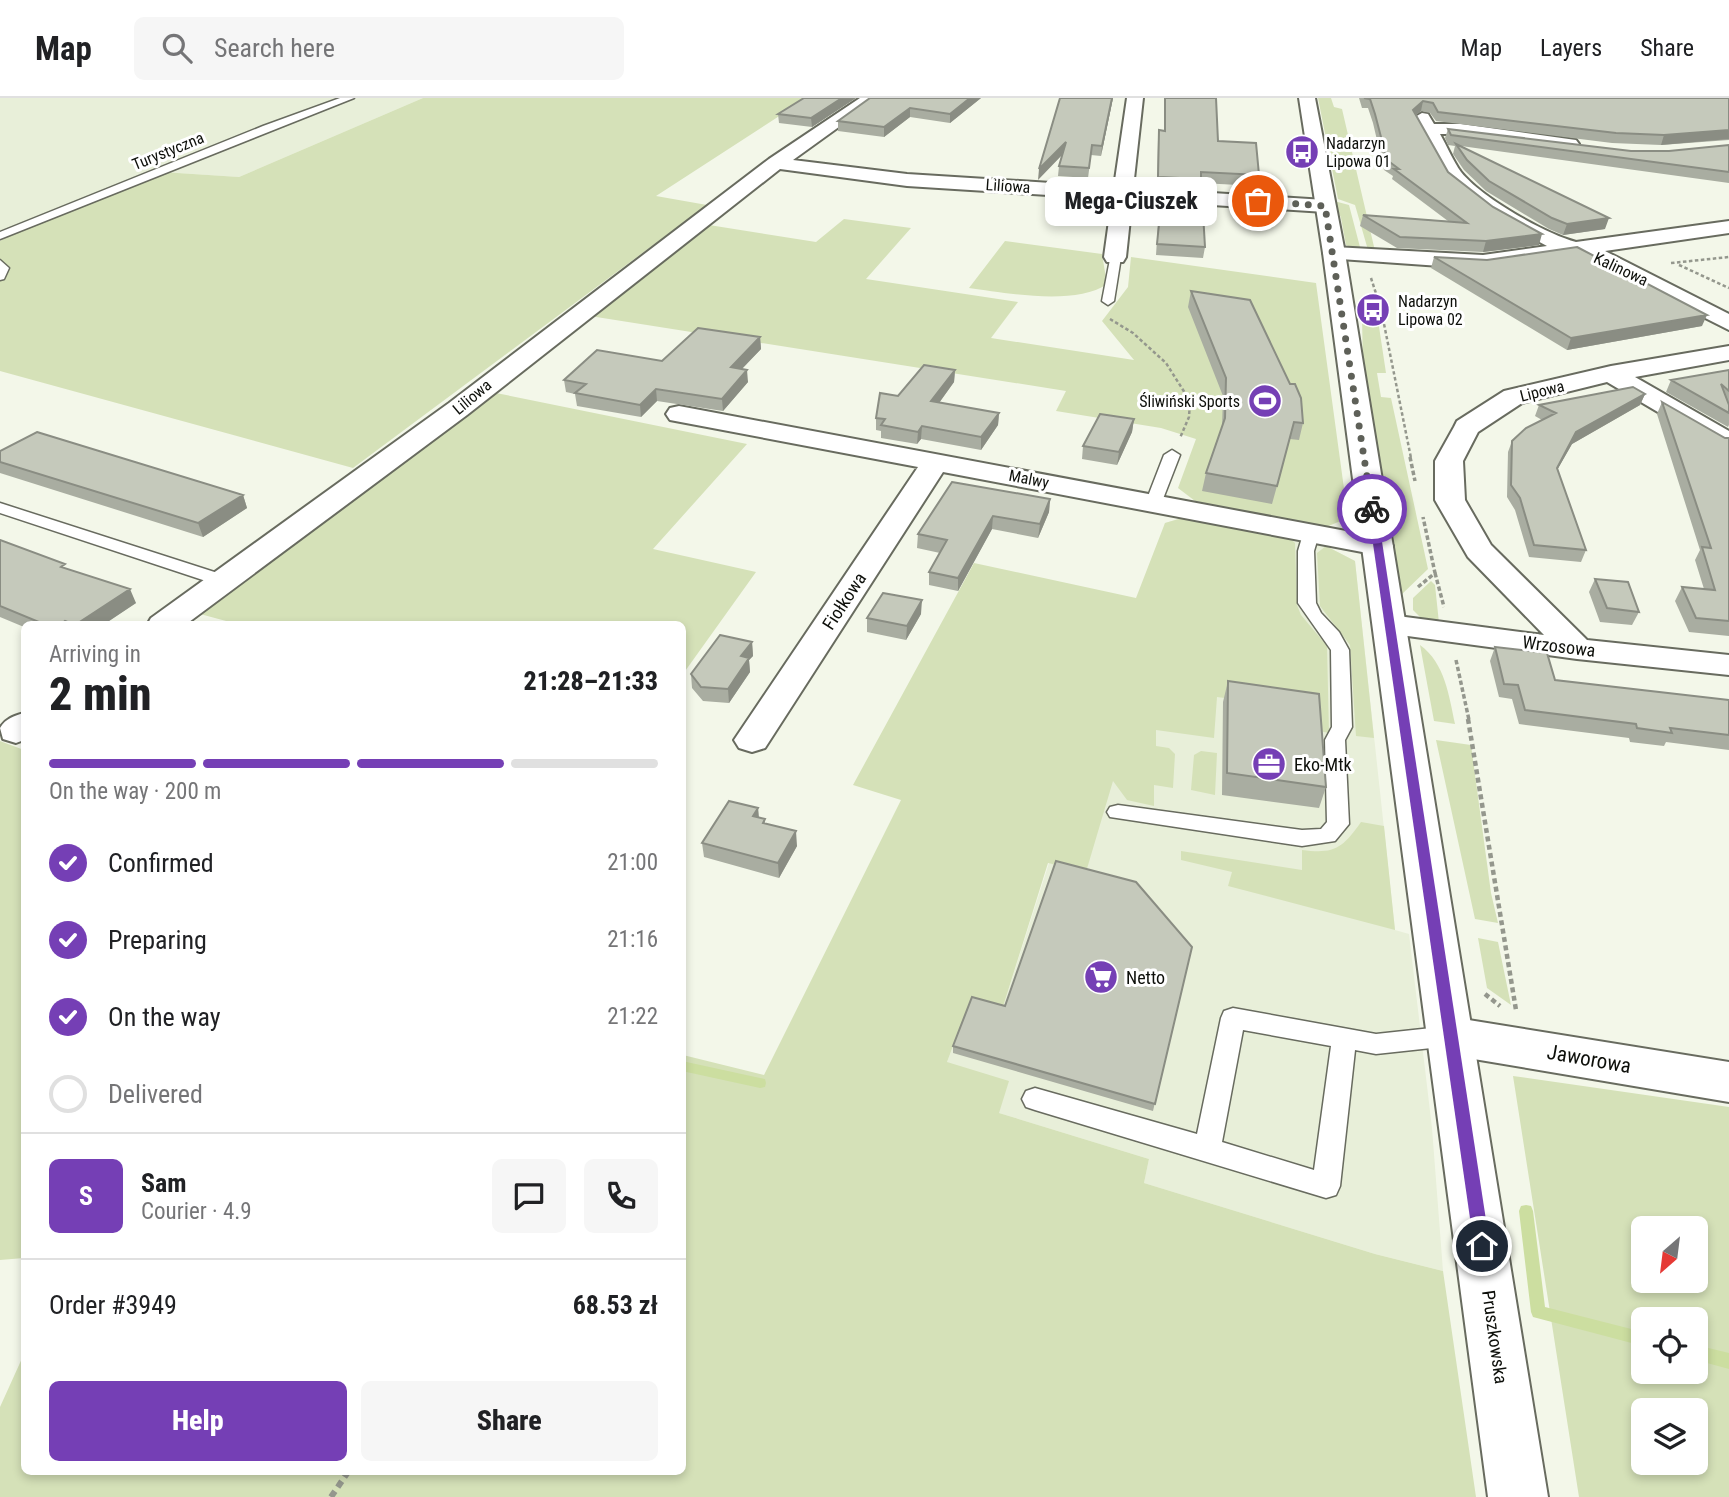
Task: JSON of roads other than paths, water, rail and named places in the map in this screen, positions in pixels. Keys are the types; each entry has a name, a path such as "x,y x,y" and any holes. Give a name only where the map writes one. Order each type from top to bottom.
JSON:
{"street":[{"name":"Liliowa","path":"169,621 458,409 776,163 871,98"},
{"path":"1115,257 1135,98"},
{"name":"Pruszkowska","path":"1307,98 1334,253 1518,1497"},
{"name":"Kalinowa","path":"1421,115 1461,130 1585,146"},
{"name":"Kalinowa","path":"1421,115 1454,176 1498,212 1556,243 1602,257 1729,323"},
{"name":"Liliowa","path":"776,163 907,180 1325,206"},
{"path":"1334,253 1483,262 1729,227"},
{"name":"Lipowa","path":"1577,649 1479,550 1450,500 1449,461 1466,427 1513,397 1611,374 1729,353"},
{"path":"1611,374 1729,442"},
{"name":"Malwy","path":"679,414 1378,547"},
{"name":"Fiołkowa","path":"752,740 936,461"},
{"name":"Wrzosowa","path":"1390,625 1729,665"},
{"name":"Jaworowa","path":"1450,1036 1729,1083"}],"lane":[{"name":"Turystyczna","path":"0,236 266,128 349,98"},
{"path":"1108,301 1115,257"},
{"path":"0,264 3,268 0,276"},
{"path":"1153,504 1172,454"},
{"path":"0,508 224,581"},
{"path":"1118,812 1302,838 1328,835 1338,824 1340,816 1335,740 1342,727 1340,650 1333,636 1313,615 1307,603 1306,551 1311,534"},
{"path":"1207,1149 1233,1018 1376,1044 1450,1036"},
{"path":"1035,1099 1326,1186 1343,1039"}],"waterway":[{"path":"686,1067 760,1083"},
{"path":"1526,1211 1538,1312 1631,1336"},
{"path":"1708,1356 1729,1361"}],"place":[{"name":"Nadarzyn Lipowa 01","path":"1302,152"},
{"name":"Mega-Ciuszek","path":"1258,201"},
{"name":"Nadarzyn Lipowa 02","path":"1373,310"},
{"name":"Śliwiński Sports","path":"1265,401"},
{"name":"Eko-Mtk","path":"1269,764"},
{"name":"Netto","path":"1101,977"}]}
